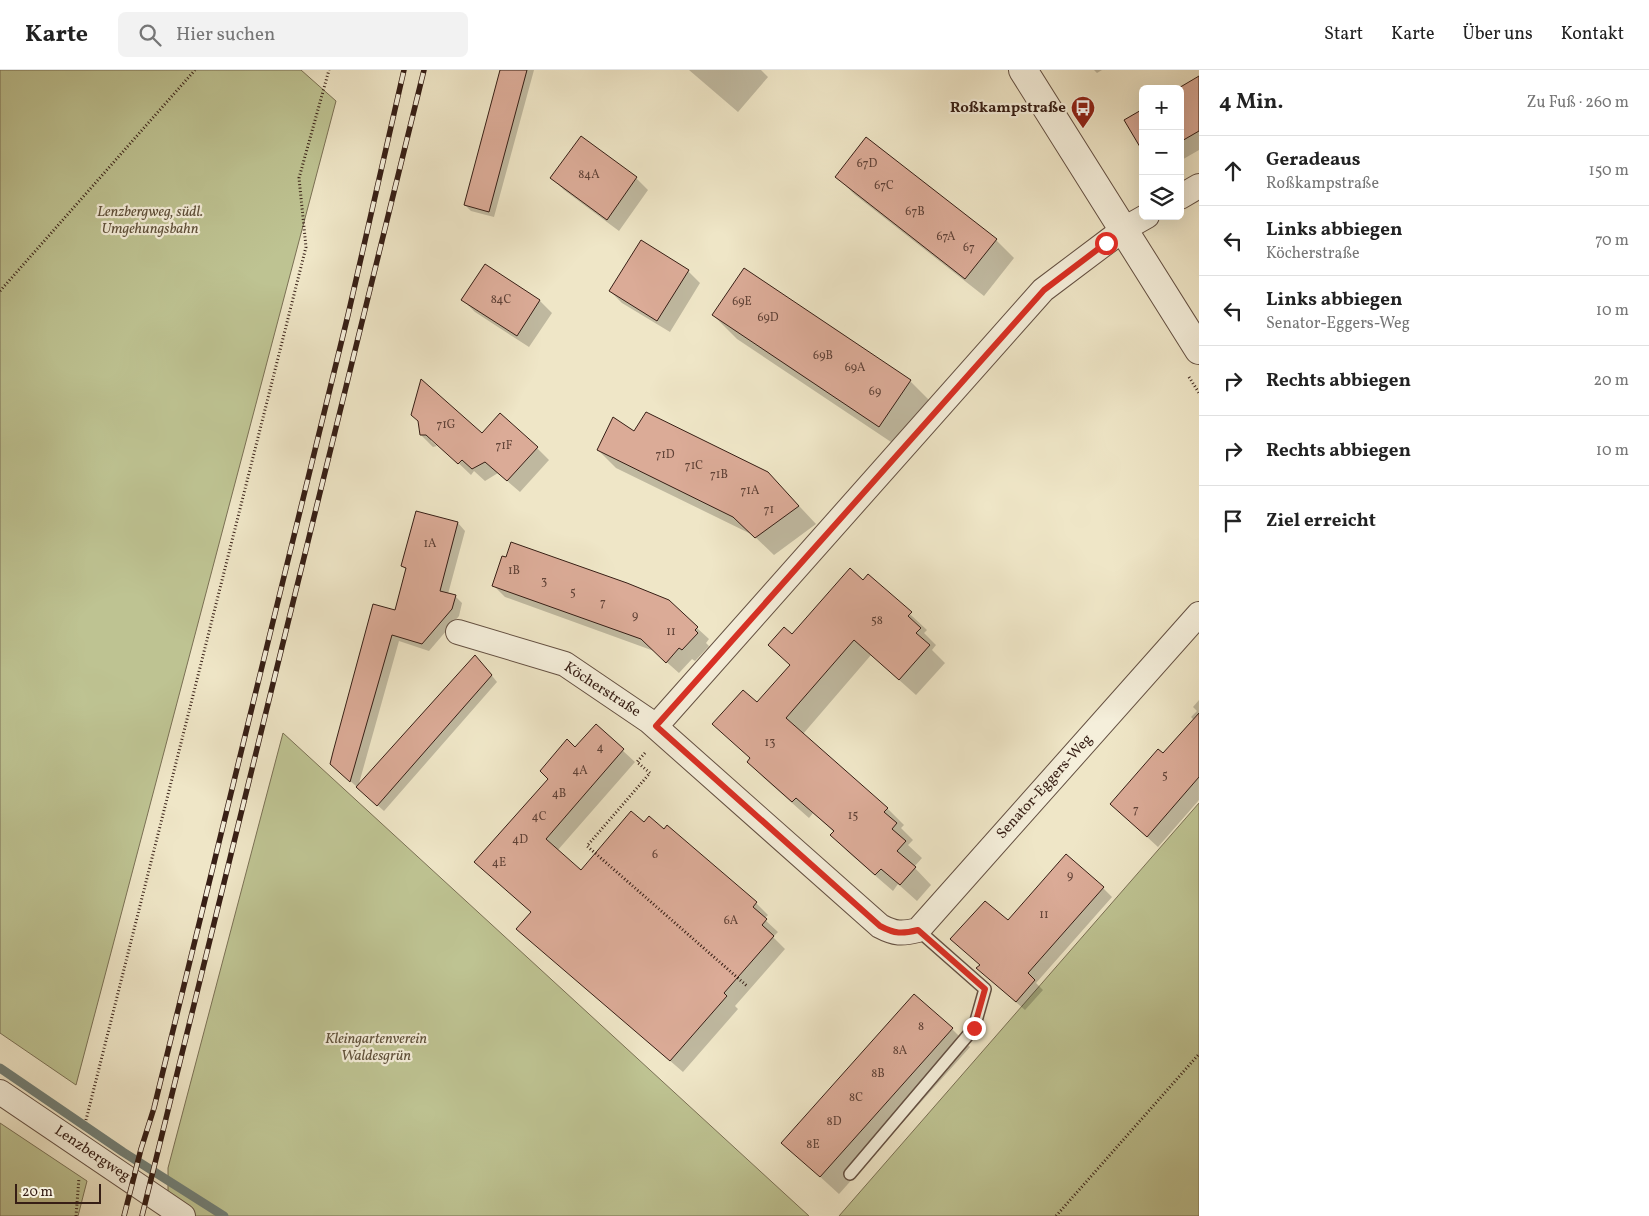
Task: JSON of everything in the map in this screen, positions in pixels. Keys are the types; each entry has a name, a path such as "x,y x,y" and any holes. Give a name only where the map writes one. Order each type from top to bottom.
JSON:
{"street":[{"path":"1023,70 1135,223 1199,350"},
{"path":"1184,195 1199,186"},
{"path":"660,730 1044,290 1135,223"},
{"name":"Senator-Eggers-Weg","path":"918,930 1199,614"},
{"name":"Köcherstraße","path":"458,632 565,664 660,730 880,926 893,933 906,933 918,930"},
{"name":"Lenzbergweg","path":"0,1092 183,1216"}],"lane":[{"path":"850,1174 974,1028 985,989 918,930"}],"path":[{"path":"0,291 195,70"},
{"path":"86,1121 306,247 299,178 329,70"},
{"path":"660,730 637,762 650,773 587,846 747,986"},
{"path":"1056,1216 1199,1054"},
{"path":"76,1216 82,1147"}],"green space":[{"name":"Lenzbergweg, südl. Umgehungsbahn","path":"0,70 301,70 336,101 76,1085 0,1033"},
{"name":"Kleingartenverein Waldesgrün","path":"283,733 809,1216 162,1216 168,1195 168,1168"},
{"path":"1199,803 1199,1216 839,1216"},
{"path":"0,1123 87,1181 78,1216 0,1216"}],"building":[{"path":"500,70 527,70 489,212 464,205"},
{"path":"1199,76 1199,131 1184,140 1184,85"},
{"path":"1139,111 1139,145 1124,120"},
{"path":"581,136 637,177 607,220 550,178"},
{"path":"866,137 997,239 965,279 835,177"},
{"path":"641,240 689,270 657,321 609,291"},
{"path":"485,264 540,300 517,336 461,300"},
{"path":"744,268 911,380 879,427 712,315"},
{"path":"421,379 482,433 500,413 538,447 507,481 485,462 472,469 462,460 458,464 426,435 420,435 418,421 411,415"},
{"path":"646,412 768,472 799,506 755,538 733,517 597,450 613,417 634,431"},
{"path":"416,511 458,522 440,591 456,595 452,609 422,644 392,635 350,782 330,764 373,604 395,610 406,568 401,566"},
{"path":"511,542 669,600 698,627 695,630 698,633 682,650 679,648 666,663 641,639 492,586 502,556 506,557"},
{"path":"850,568 863,580 868,574 912,612 908,616 921,628 916,633 930,645 899,680 854,640 786,718 888,808 884,812 897,823 892,829 906,841 897,851 916,867 900,885 881,869 875,875 830,835 834,831 796,798 792,802 747,762 750,758 712,724 743,690 757,702 790,665 768,645 784,627 792,634"},
{"path":"475,655 492,675 377,806 356,787"},
{"path":"1199,713 1199,777 1147,837 1110,804 1158,749 1163,753"},
{"path":"596,724 624,749 546,839 581,870 631,811 644,822 649,816 664,829 667,825 757,902 753,907 767,919 762,925 774,936 724,993 727,996 670,1061 516,929 531,912 474,862 548,779 540,771 567,739 575,747"},
{"path":"1066,854 1104,887 1028,973 1035,980 1016,1002 976,968 980,965 950,939 985,901 1008,920"},
{"path":"914,994 953,1028 820,1177 781,1143"}],"waterway":[{"path":"0,1068 123,1152 224,1216"}],"railway":[{"path":"124,1216 141,1149 154,1108 348,315 404,70"},
{"path":"142,1216 424,70"}],"place":[{"name":"Roßkampstraße","path":"1083,129"}],"route":[{"path":"974,1028 985,989 918,930 906,933 893,933 880,926 656,726 1044,290 1106,243"}]}
